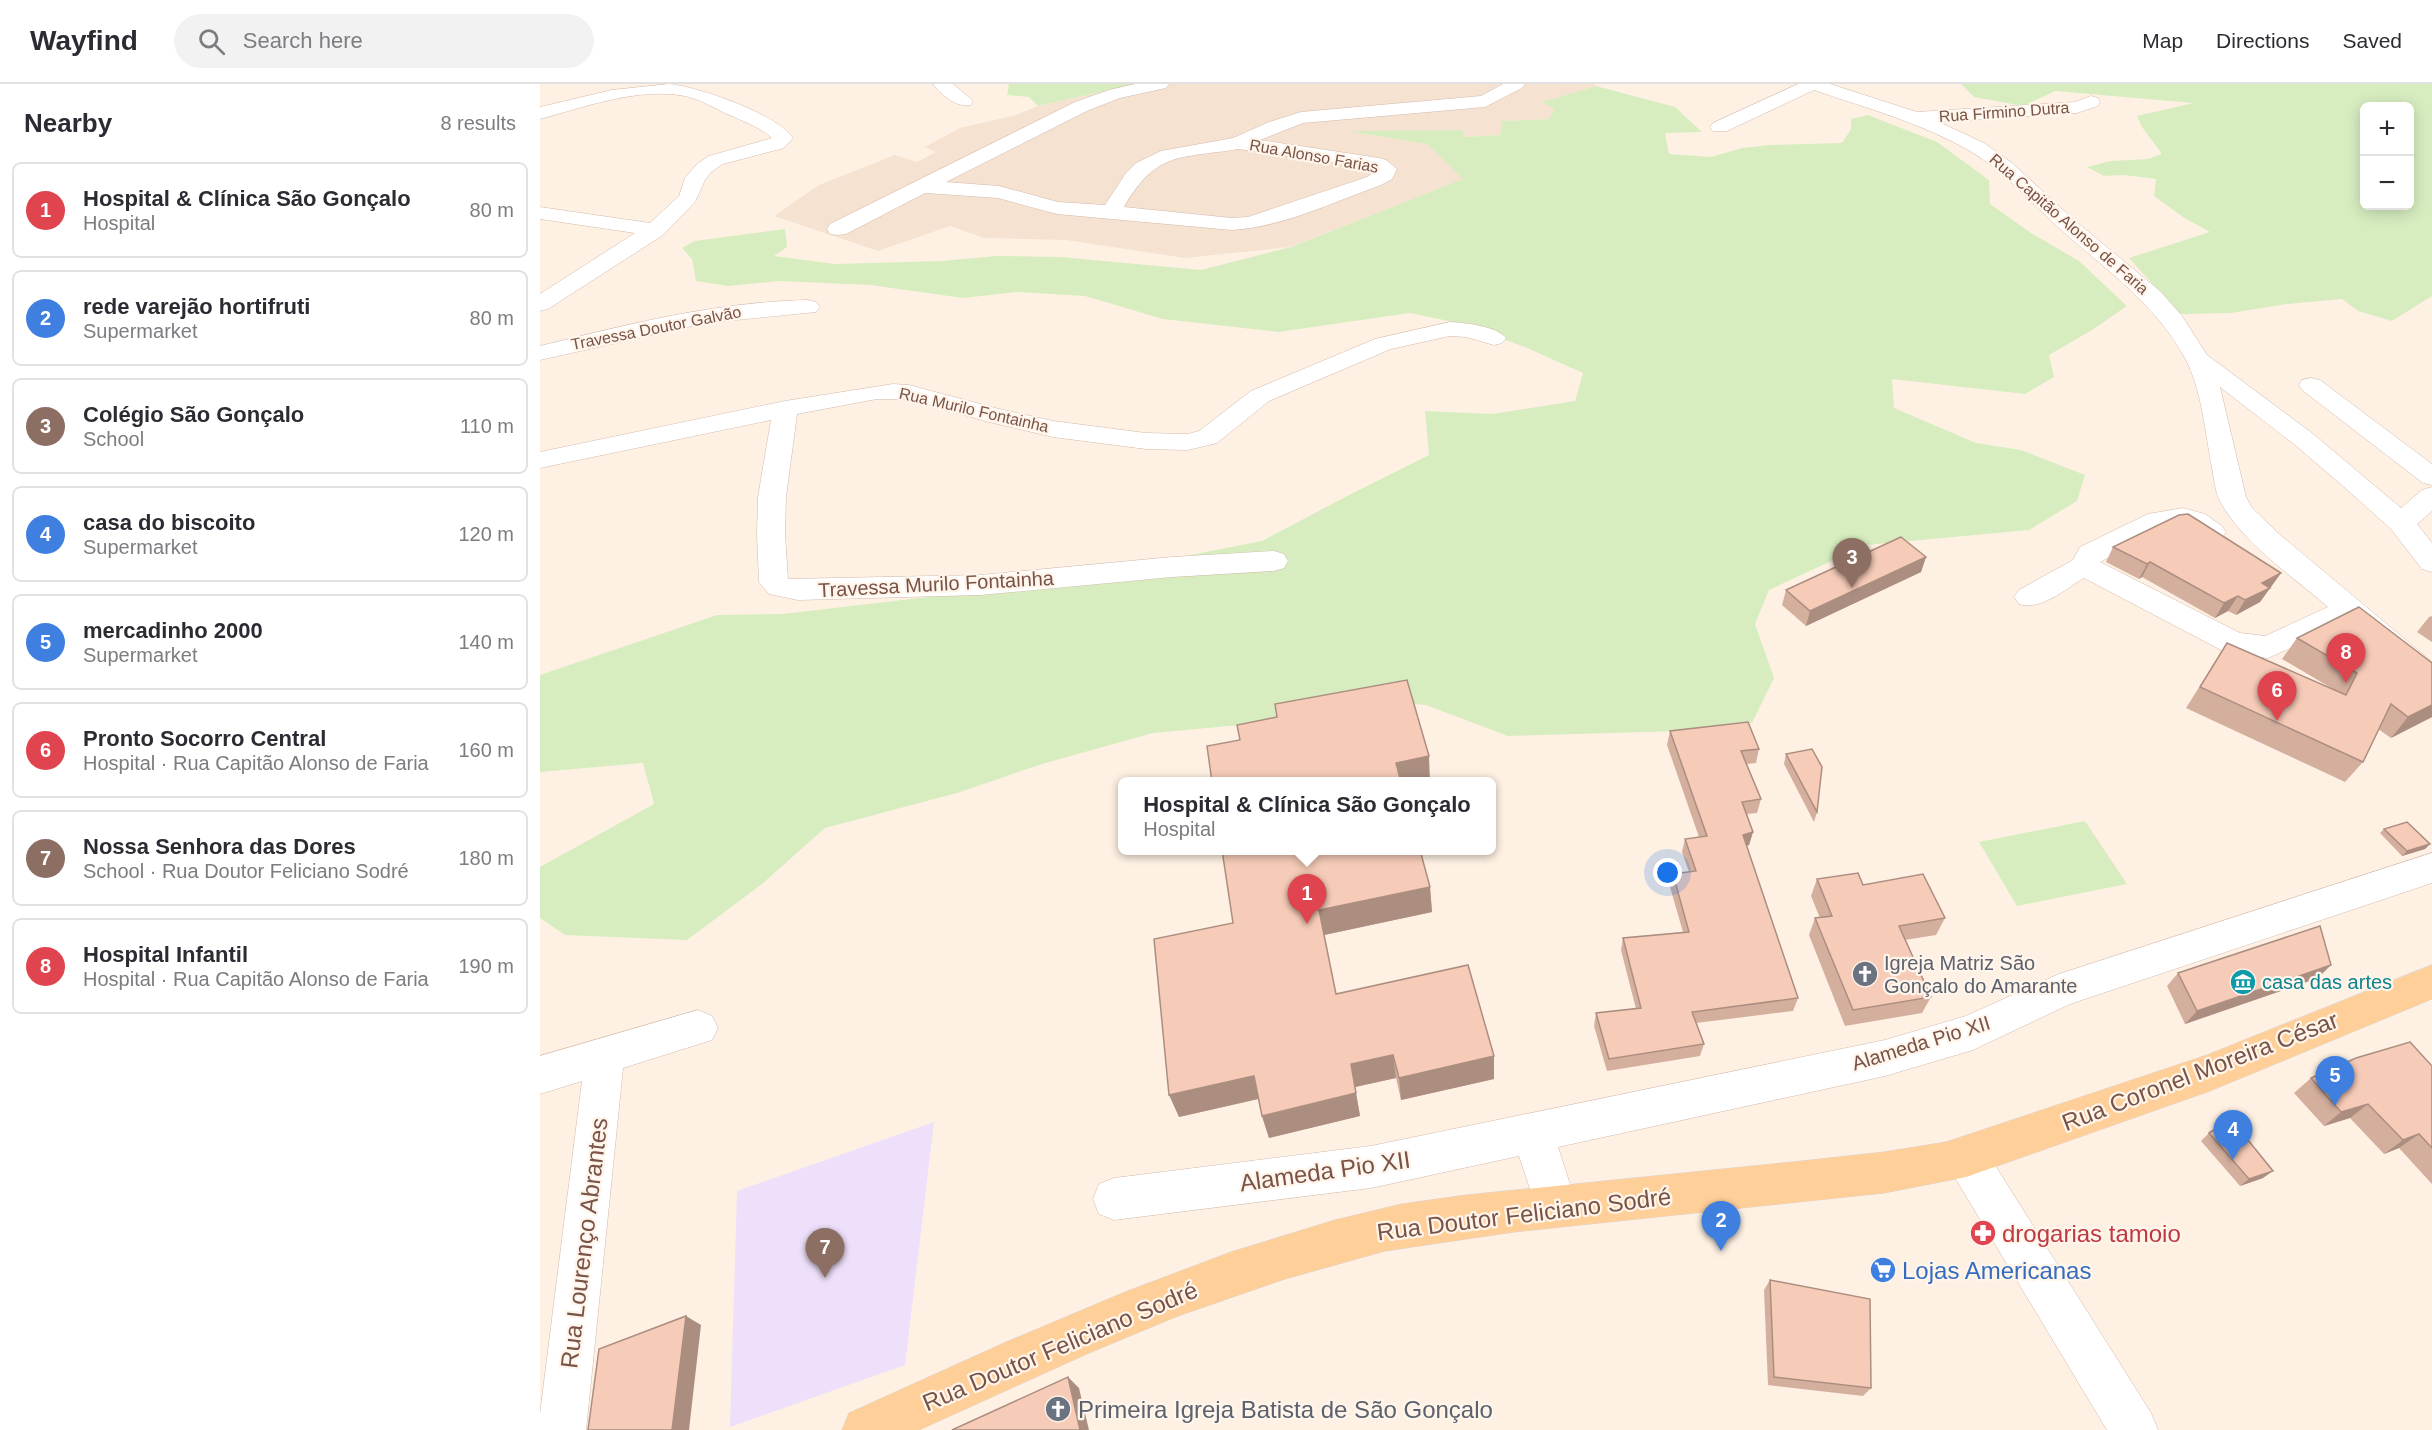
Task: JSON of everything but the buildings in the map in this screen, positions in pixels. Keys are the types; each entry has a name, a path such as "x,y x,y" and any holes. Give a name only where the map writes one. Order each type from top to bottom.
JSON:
{"main road":[{"name":"Rua Coronel Moreira César","path":"1966,1157 2210,1072 2432,982"},
{"name":"Rua Doutor Feliciano Sodré","path":"866,1430 1133,1310 1245,1270 1356,1236 1417,1223 1918,1168 1966,1157"}],"street":[{"path":"942,84 964,101"},
{"path":"838,229 1082,106 1115,94 1160,84"},
{"name":"Rua Alonso Farias","path":"1238,143 1275,126 1301,118 1485,100 1515,84"},
{"path":"1720,127 1812,84"},
{"name":"Rua Capitão Alonso de Faria","path":"1812,84 1916,118 1977,147 2005,167 2067,224 2152,296 2174,321 2198,360 2208,387 2232,497 2242,514 2343,612 2432,679"},
{"path":"540,113 637,93 663,90 683,91 700,95 756,120 778,132 783,138 777,144 716,160 694,178 688,198 655,230 546,295"},
{"name":"Rua Firmino Dutra","path":"1916,118 2077,107 2091,102"},
{"path":"922,187 993,191 1057,208 1111,212 1134,176 1149,162 1166,155 1238,143"},
{"name":"Rua Alonso Farias","path":"1111,212 1232,224 1248,223 1374,181 1385,176 1387,169 1379,164 1358,160 1238,143"},
{"path":"540,213 655,230"},
{"name":"Travessa Doutor Galvão","path":"540,352 676,321 722,313 775,306 808,307"},
{"name":"Rua Murilo Fontainha","path":"540,460 877,392 909,392 994,416 1053,429 1157,442 1188,442 1208,436 1260,396 1383,344 1422,334 1450,330 1468,330 1494,338"},
{"name":"Rua Capitão Alonso de Faria","path":"2198,360 2260,402 2303,436 2401,523 2432,562"},
{"path":"2311,385 2432,477"},
{"name":"Travessa Murilo Fontainha","path":"785,409 772,497 771,534 774,582 779,587 798,590 980,585 1172,567 1274,561"},
{"path":"2401,523 2432,496"},
{"path":"2029,597 2084,566 2090,554 2158,520 2183,517 2194,520 2343,612"},
{"path":"2084,566 2234,643 2268,647 2343,612"},
{"name":"Alameda Pio XII","path":"1114,1199 1371,1167 1885,1058 1973,1032 2059,991 2432,868"},
{"path":"540,1075 698,1028"},
{"name":"Rua Lourenço Abrantes","path":"562,1430 605,1055"},
{"path":"1534,1134 1556,1206"},
{"path":"1966,1157 2134,1430"}],"shaded area":[{"path":"1135,84 1593,84 1596,86 1543,102 1554,109 1549,119 1503,121 1500,135 1463,137 1462,131 1354,132 1427,144 1464,179 1290,247 1185,258 1066,240 984,238 950,226 878,251 774,216 819,185 895,155 917,162 936,152 925,147 960,128 1016,115 1038,106"},
{"path":"934,1122 905,1365 730,1427 737,1191"}],"green space":[{"path":"1009,84 1135,84 1038,106 1029,97 1007,95"},
{"path":"1961,84 2432,84 2432,296 2392,321 2358,311 2342,299 2287,304 2231,313 2180,314 2129,258 2210,232 2183,217 2154,196 2156,179 2124,175 2104,176 2087,167 2110,161 2148,159 2162,154 2142,127 2137,116 2193,103 2055,91 2023,106 1974,97"},
{"path":"1596,86 1675,107 1702,132 1665,133 1669,154 1711,157 1742,148 1770,145 1842,143 1851,129 1851,119 1868,115 1937,142 1989,180 1990,204 2031,233 2079,261 2127,306 2049,355 2054,377 2025,394 1892,379 1894,408 1976,443 2021,450 2085,475 2077,501 2029,530 1866,545 1769,590 1755,624 1774,678 1752,723 1682,731 1508,736 1426,705 1371,701 1283,721 1153,733 1042,764 957,793 825,828 762,884 687,940 565,935 540,918 540,867 654,804 643,763 540,772 540,675 717,615 783,614 1047,583 1262,541 1429,455 1425,411 1492,414 1575,401 1583,373 1525,347 1458,323 1410,313 1278,332 1163,319 1085,296 1017,292 963,298 870,285 780,281 728,286 696,281 692,259 682,248 695,241 785,229 787,247 774,256 835,264 941,261 997,256 1061,257 1201,270 1291,247 1463,179 1427,144 1348,131 1462,130 1464,137 1500,135 1502,121 1549,119 1554,109 1542,102"},
{"path":"2085,821 2127,884 2017,906 1979,842"}],"place":[{"name":"Colégio São Gonçalo","path":"1852,588"},
{"name":"Hospital Infantil","path":"2346,683"},
{"name":"Pronto Socorro Central","path":"2277,721"},
{"name":"Hospital & Clínica São Gonçalo","path":"1307,924"},
{"name":"Igreja Matriz São Gonçalo do Amarante","path":"1865,974"},
{"name":"casa das artes","path":"2243,982"},
{"name":"mercadinho 2000","path":"2335,1106"},
{"name":"casa do biscoito","path":"2233,1160"},
{"name":"drogarias tamoio","path":"1983,1233"},
{"name":"rede varejão hortifruti","path":"1721,1251"},
{"name":"Lojas Americanas","path":"1883,1270"},
{"name":"Nossa Senhora das Dores","path":"825,1278"},
{"name":"Primeira Igreja Batista de São Gonçalo","path":"1058,1409"}]}
